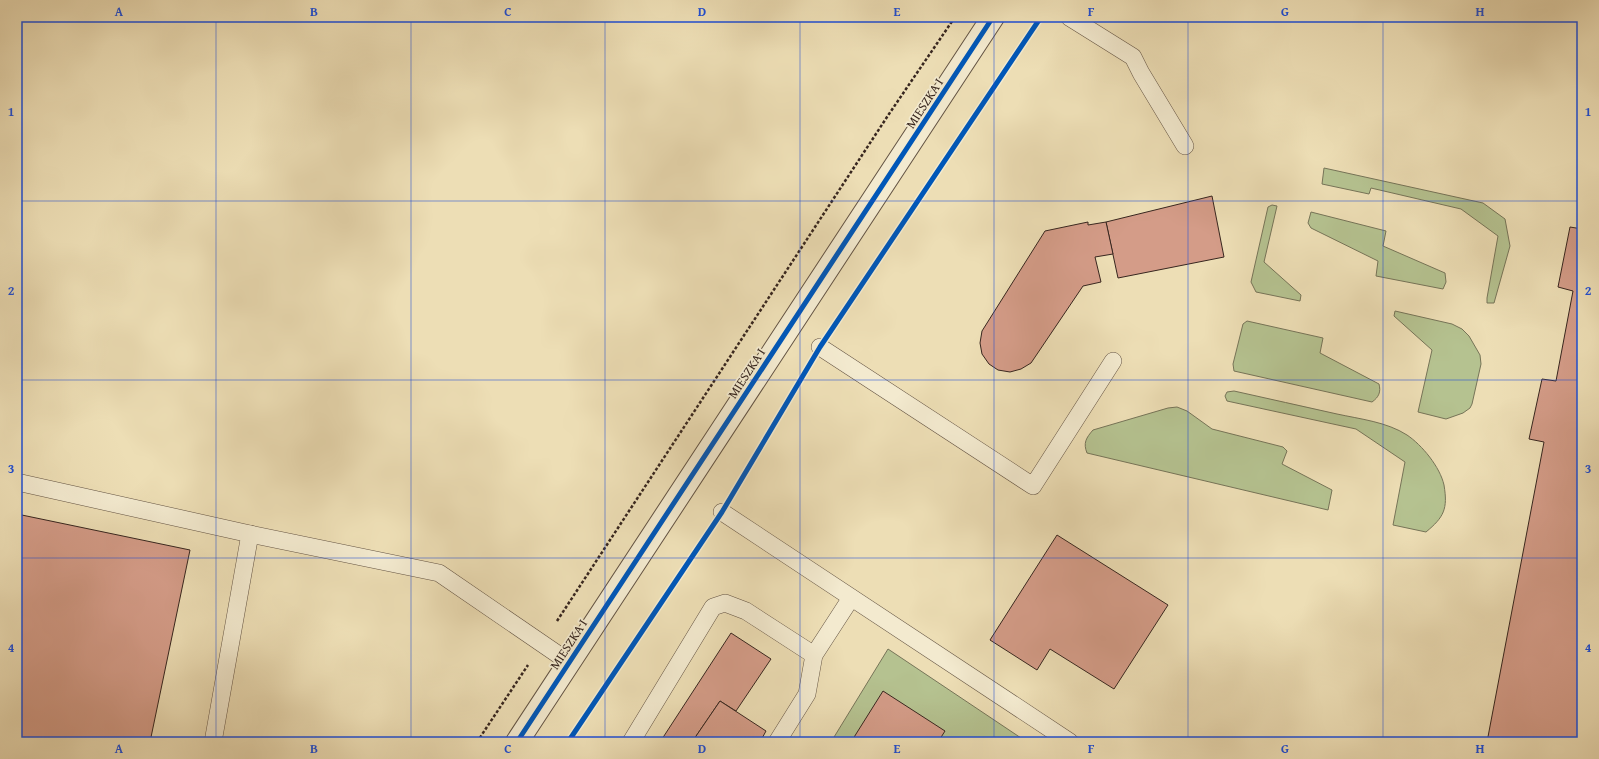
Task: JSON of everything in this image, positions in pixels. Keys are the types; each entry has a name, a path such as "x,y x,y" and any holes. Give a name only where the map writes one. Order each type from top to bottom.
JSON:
{"street":[{"name":"MIESZKA I","path":"517,742 993,17"}],"lane":[{"path":"1069,17 1133,57 1140,73 1185,146"},
{"path":"820,347 1033,486 1113,361"},
{"path":"17,482 250,534 439,573 570,662"},
{"path":"722,512 1070,742"},
{"path":"213,742 250,534"},
{"path":"777,742 807,694 814,655 852,598"},
{"path":"631,742 713,608 725,603 746,611 814,655"}],"path":[{"path":"477,742 889,114 955,17"}],"green space":[{"path":"1324,168 1483,203 1505,219 1510,246 1494,303 1487,303 1487,298 1498,236 1461,209 1371,188 1369,194 1322,184"},
{"path":"1272,205 1277,206 1264,262 1301,295 1300,301 1256,292 1251,282 1268,207"},
{"path":"1311,212 1386,231 1383,246 1445,273 1446,282 1443,289 1376,276 1378,261 1311,228 1308,223"},
{"path":"1395,311 1452,324 1462,329 1469,336 1480,355 1481,364 1470,408 1463,413 1446,419 1418,412 1432,350 1394,316"},
{"path":"1247,321 1323,338 1320,353 1379,384 1380,392 1378,396 1372,402 1234,371 1233,364 1243,324"},
{"path":"1234,391 1373,422 1391,427 1407,435 1419,444 1430,457 1442,478 1445,493 1445,506 1441,517 1426,532 1393,525 1405,462 1356,429 1227,401 1225,396 1227,392"},
{"path":"1177,407 1187,411 1212,429 1283,447 1287,451 1282,464 1332,490 1328,510 1087,453 1085,446 1086,441 1093,430 1168,408"},
{"path":"888,649 1027,742 831,742"}],"building":[{"path":"1212,196 1224,257 1118,278 1106,222"},
{"path":"1088,222 1088,225 1106,222 1113,254 1095,257 1101,282 1083,286 1031,363 1021,369 1010,372 998,370 989,364 982,354 980,343 982,331 1045,231"},
{"path":"1570,227 1582,229 1582,742 1487,742 1544,442 1529,439 1542,379 1556,381 1573,291 1558,287"},
{"path":"17,514 190,550 150,742 17,742"},
{"path":"1057,535 1168,605 1114,689 1050,649 1037,670 990,640"},
{"path":"731,633 771,659 736,711 720,701 692,742 667,742 662,739"},
{"path":"883,691 945,731 938,742 851,742"},
{"path":"720,701 766,731 760,742 692,742"}],"cycle path":[{"path":"517,742 993,17"},
{"path":"568,742 722,512 820,347 1041,17"}]}
